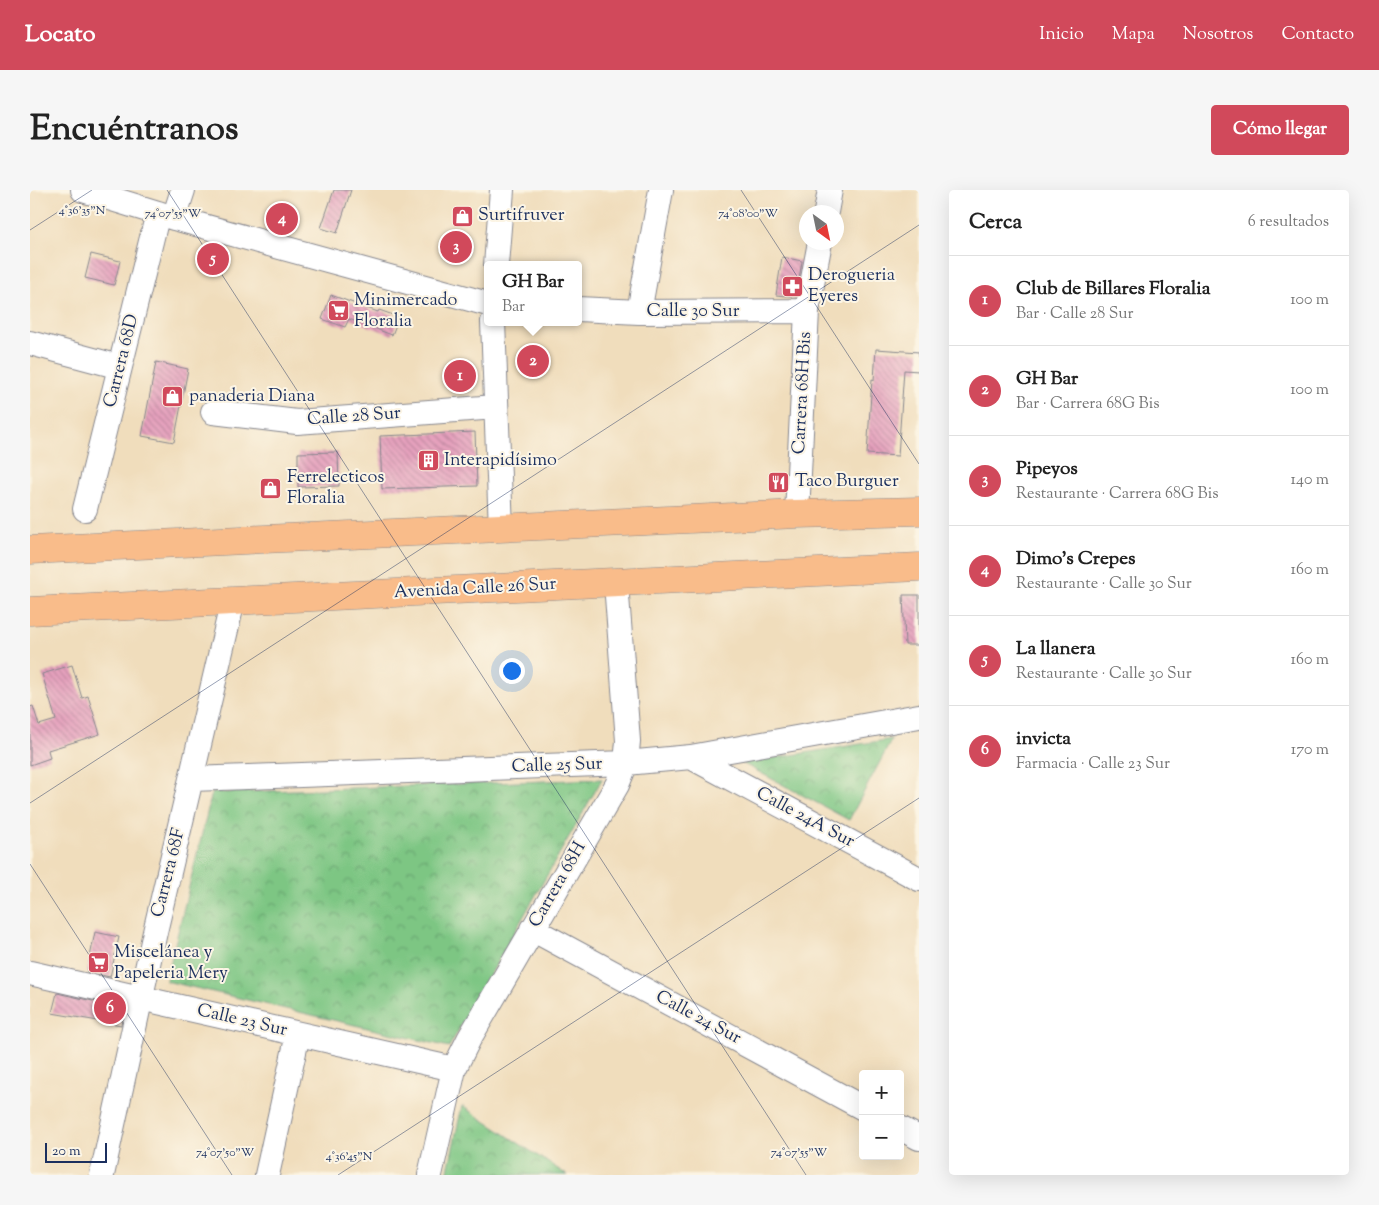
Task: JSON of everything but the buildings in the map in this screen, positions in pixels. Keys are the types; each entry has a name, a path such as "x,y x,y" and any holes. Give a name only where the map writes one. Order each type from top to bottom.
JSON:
{"main road":[{"path":"30,549 63,549 797,514 919,511"},
{"name":"Avenida Calle 26 Sur","path":"30,611 919,567"}],"street":[{"path":"83,190 166,216 484,303"},
{"name":"Carrera 68D","path":"85,508 120,366 166,216 183,190"},
{"path":"496,261 502,190"},
{"path":"639,312 661,190"},
{"path":"827,205 830,190"},
{"name":"Carrera 68H Bis","path":"797,514 807,311 818,250"},
{"name":"Calle 30 Sur","path":"582,309 639,312 807,311"},
{"path":"493,326 501,529"},
{"path":"30,344 120,366"},
{"name":"Calle 28 Sur","path":"213,412 297,422 496,407"},
{"name":"Carrera 68H","path":"430,1175 454,1069 532,929 617,785 626,763 628,741 616,583"},
{"name":"Carrera 68F","path":"102,1175 155,932 234,601"},
{"name":"Calle 25 Sur","path":"192,779 626,763 692,757 919,716"},
{"name":"Calle 24A Sur","path":"692,757 919,879"},
{"name":"Calle 24 Sur","path":"532,929 859,1106"},
{"name":"Calle 23 Sur","path":"30,973 454,1069"},
{"path":"267,1175 298,1034"},
{"path":"904,1130 919,1138"}],"green space":[{"path":"892,739 849,820 742,763"},
{"path":"602,779 449,1047 166,981 212,793"},
{"path":"462,1106 567,1175 447,1175"}],"place":[{"name":"Surtifruver","path":"462,216"},
{"name":"Dimo's Crepes","path":"282,219"},
{"name":"Pipeyos","path":"456,247"},
{"name":"La llanera","path":"213,259"},
{"name":"Derogueria Eyeres","path":"792,286"},
{"name":"Minimercado Floralia","path":"338,311"},
{"name":"GH Bar","path":"533,361"},
{"name":"Club de Billares Floralia","path":"460,376"},
{"name":"panaderia Diana","path":"173,397"},
{"name":"Interapidísimo","path":"428,461"},
{"name":"Taco Burguer","path":"779,482"},
{"name":"Ferrelecticos Floralia","path":"271,488"},
{"name":"Miscelánea y Papeleria Mery","path":"98,963"},
{"name":"invicta","path":"110,1008"}]}
